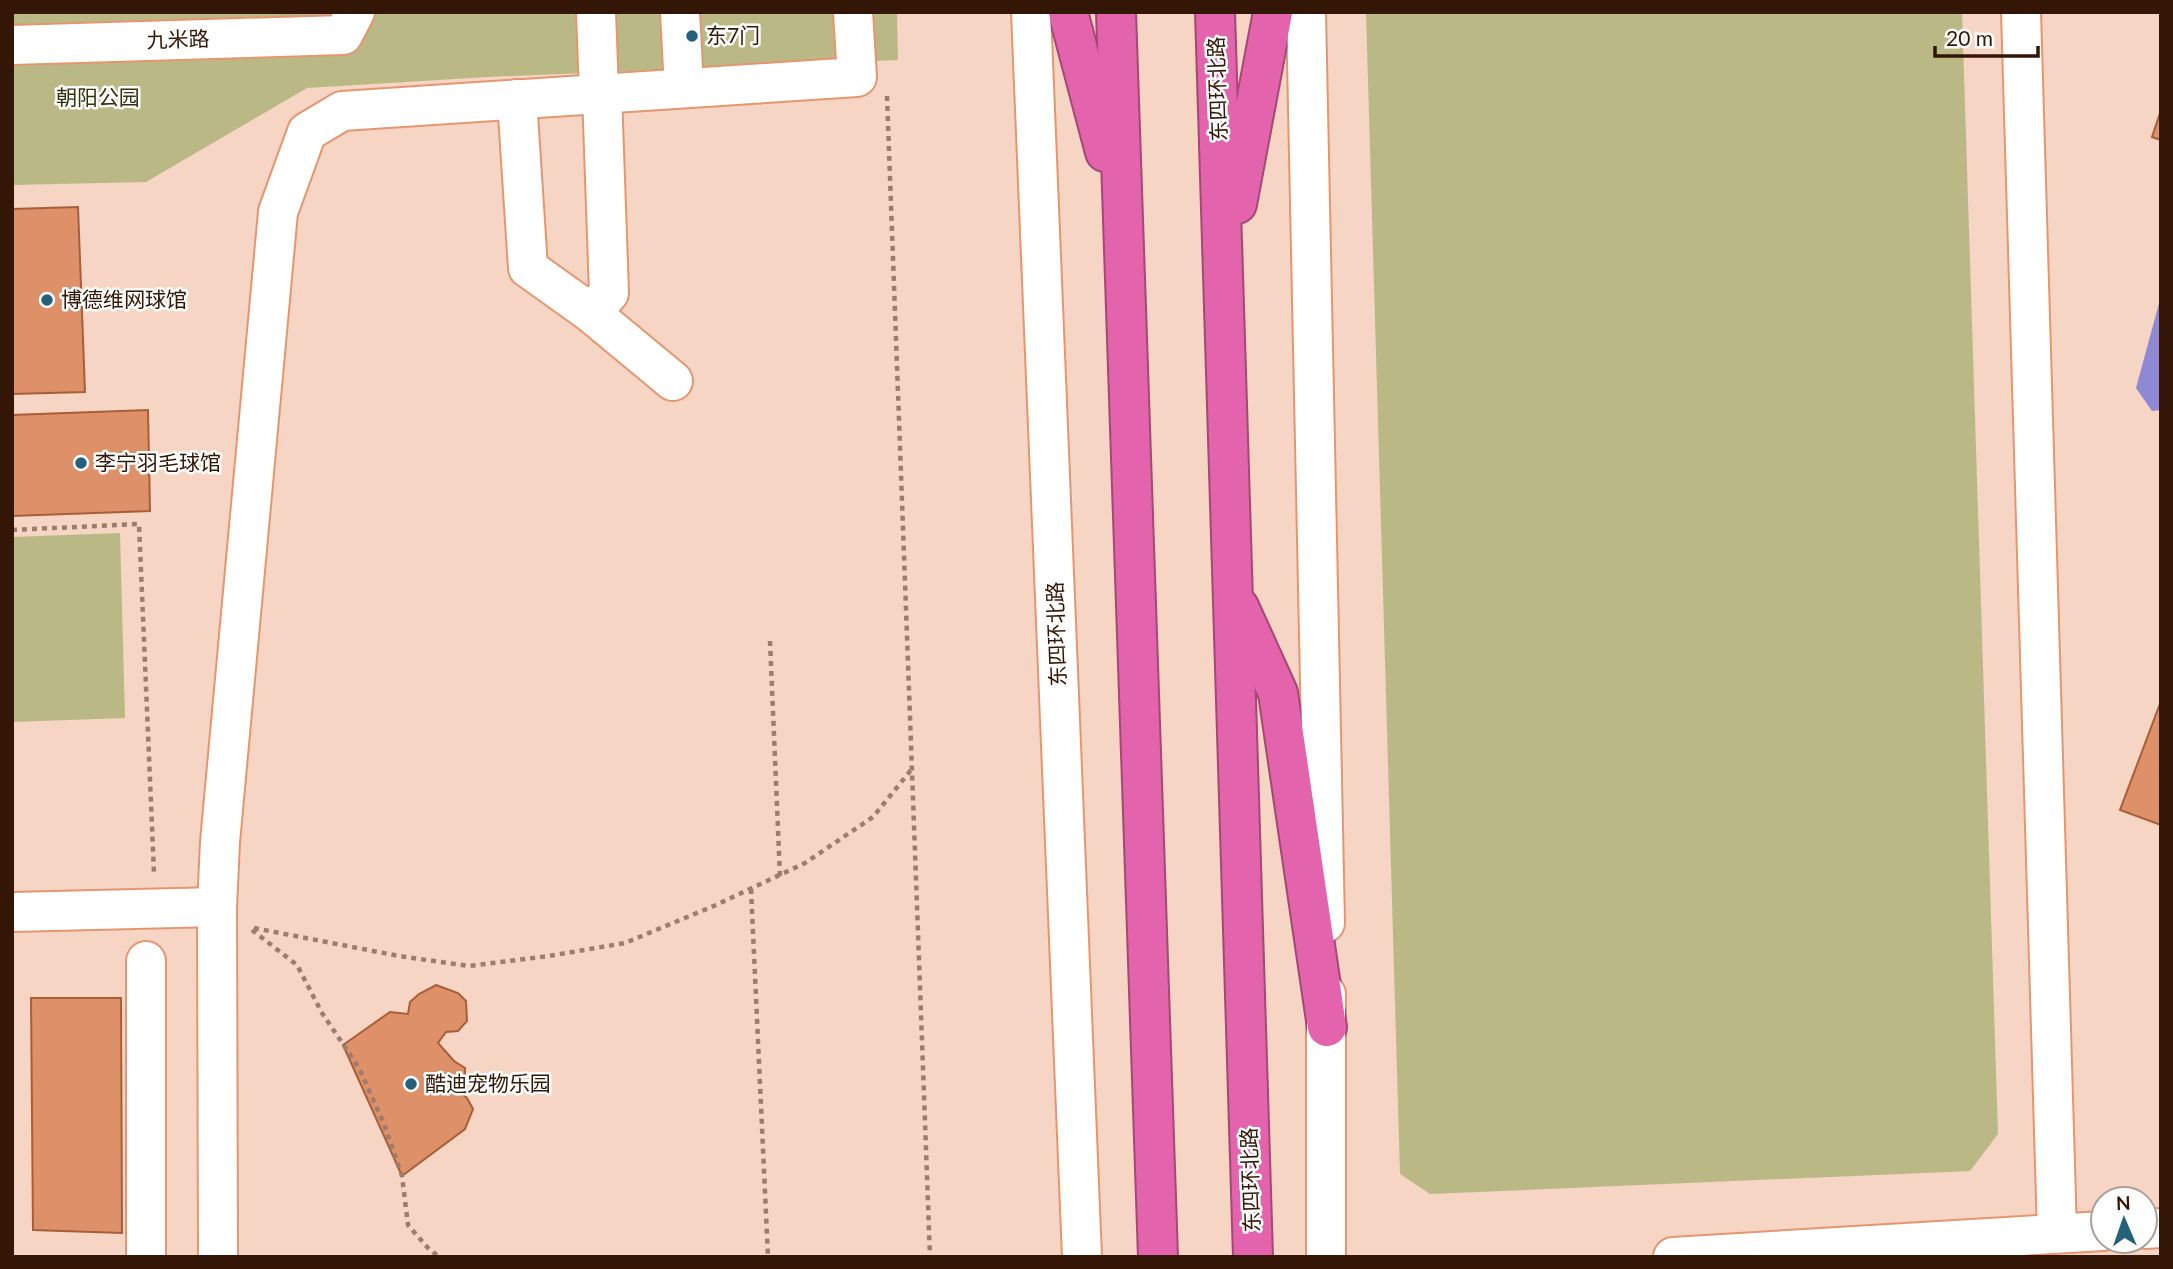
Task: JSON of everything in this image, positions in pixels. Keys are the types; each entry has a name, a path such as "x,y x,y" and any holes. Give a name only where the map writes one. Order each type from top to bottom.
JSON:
{"highway":[{"path":"1068,12 1123,221"},
{"path":"1116,12 1158,1257"},
{"name":"东四环北路","path":"1215,12 1253,1257"},
{"path":"1224,271 1273,12"},
{"path":"1231,589 1278,693 1327,1027"}],"street":[{"path":"591,313 609,293 602,93 599,92 596,12"},
{"path":"680,12 684,88"},
{"path":"218,1257 216,907 278,212 307,132 342,110 857,77 853,12"},
{"name":"东四环北路","path":"1031,12 1082,1257"},
{"path":"1306,12 1327,1027 1326,1257"},
{"path":"2021,12 2057,1233"},
{"name":"九米路","path":"12,45 349,24"},
{"path":"517,99 528,268 591,313 673,381"},
{"path":"12,912 216,907"},
{"path":"145,961 146,1257"},
{"path":"1673,1257 1959,1248 2057,1233 2089,1232"}],"path":[{"path":"857,77 886,76 930,1257"},
{"path":"12,530 139,524 155,909"},
{"path":"770,641 780,876"},
{"path":"439,1257 408,1225 402,1176 384,1124 359,1069 322,1013 297,965 249,927 399,956 469,966 625,943 805,863 873,817 912,770"},
{"path":"751,889 768,1257"}],"green space":[{"name":"朝阳公园","path":"12,12 897,12 898,60 488,77 307,88 146,182 12,185"},
{"path":"1366,12 1962,12 1998,1134 1970,1171 1430,1194 1400,1174"},
{"path":"120,533 125,718 12,722 12,537"}],"shaded area":[{"path":"2161,296 2161,410 2152,411 2136,388"}],"building":[{"path":"2161,110 2161,140 2152,137"},
{"name":"博德维网球馆","path":"78,207 85,392 12,394 12,209"},
{"name":"李宁羽毛球馆","path":"148,410 150,511 12,516 12,415"},
{"path":"2161,701 2161,825 2120,810"},
{"name":"酷迪宠物乐园","path":"436,985 458,993 466,1001 467,1021 458,1031 446,1032 438,1043 454,1061 465,1068 465,1078 457,1090 467,1098 473,1109 465,1129 402,1176 343,1045 390,1012 408,1014 410,1002"},
{"path":"31,998 121,998 122,1233 33,1230"}],"place":[{"name":"东7门","path":"692,36"},
{"name":"博德维网球馆","path":"47,300"},
{"name":"李宁羽毛球馆","path":"81,463"},
{"name":"酷迪宠物乐园","path":"411,1084"}]}
